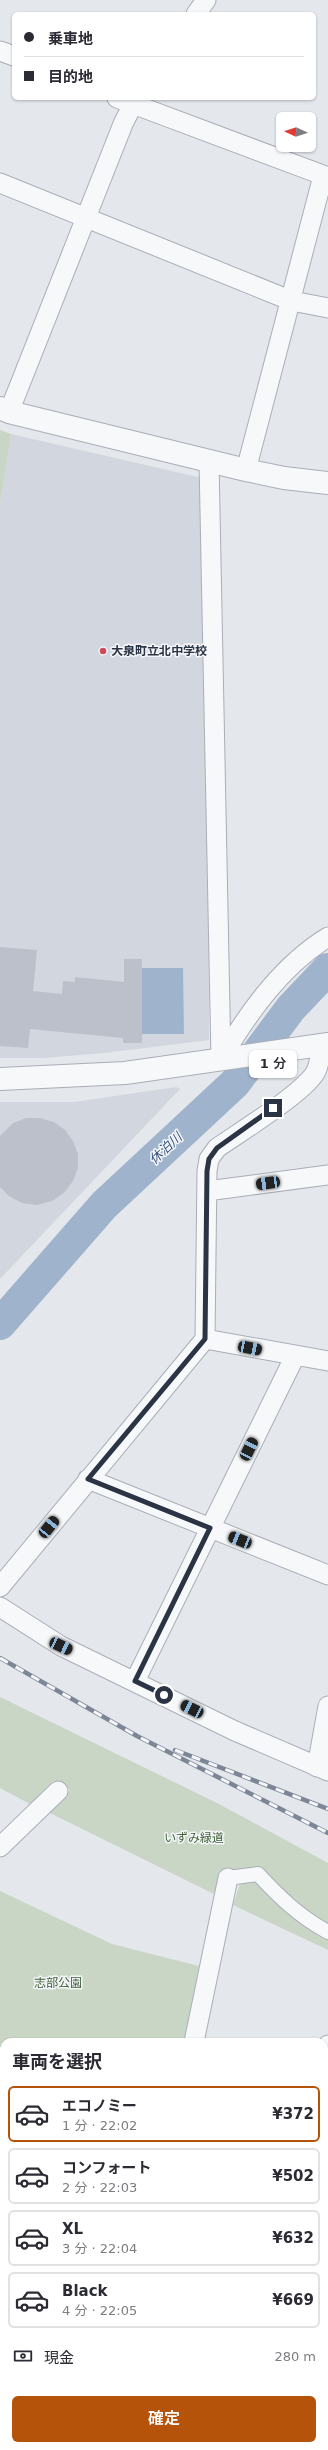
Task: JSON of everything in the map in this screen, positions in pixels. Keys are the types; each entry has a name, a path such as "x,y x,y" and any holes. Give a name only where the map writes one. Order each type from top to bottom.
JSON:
{"street":[{"path":"197,12 206,0"},
{"path":"0,51 12,55"},
{"path":"246,470 326,176 128,100 85,219 4,410 246,470 284,478 328,483"},
{"path":"0,183 85,219 292,301 328,308"},
{"path":"209,461 230,1058"},
{"path":"230,1058 243,1024 278,979 305,951 328,937"},
{"path":"0,1079 125,1073 324,1045 312,1077 296,1093 217,1148 209,1159 207,1191 205,1339 0,1587"},
{"path":"207,1191 328,1175"},
{"path":"205,1339 328,1361"},
{"path":"135,1681 295,1356"},
{"path":"88,1479 328,1575"},
{"path":"0,1607 61,1646 235,1731 323,1769 328,1706"},
{"path":"0,1847 58,1791"},
{"path":"195,2038 228,1878 258,1874 278,1896 308,1921 328,1932"}],"shaded area":[{"name":"大泉町立北中学校","path":"11,434 202,478 208,798 209,1040 104,1053 43,1058 0,1058 0,504"},
{"path":"176,1087 180,1089 0,1279 0,1102 74,1102"}],"green space":[{"path":"0,430 11,434 0,504"},
{"name":"いずみ緑道","path":"0,1697 219,1804 328,1863 328,1950 233,1905 240,1884 222,1875 214,1894 48,1812 70,1790 53,1781 30,1804 0,1788"},
{"name":"志部公園","path":"0,1891 112,1944 199,1966 186,2038 0,2038"}],"water":[{"path":"142,968 183,968 184,1034 142,1034"}],"building":[{"path":"0,947 37,950 33,991 62,994 63,981 75,982 75,977 124,982 124,959 142,959 142,1043 123,1043 123,1038 30,1029 28,1048 0,1046"},
{"path":"26,1118 40,1118 54,1122 65,1130 73,1141 78,1154 78,1168 73,1181 64,1193 52,1201 37,1205 22,1203 9,1196 0,1187 0,1136 13,1123"}],"waterway":[{"name":"休泊川","path":"0,1324 104,1205 235,1083 291,1008 328,969"}],"railway":[{"path":"0,1658 137,1736 328,1833"},
{"path":"175,1750 328,1809"}],"place":[{"name":"大泉町立北中学校","path":"103,651"}],"route":[{"path":"164,1695 135,1681 210,1528 88,1479 205,1339 207,1171 209,1159 217,1148 273,1108"}]}
